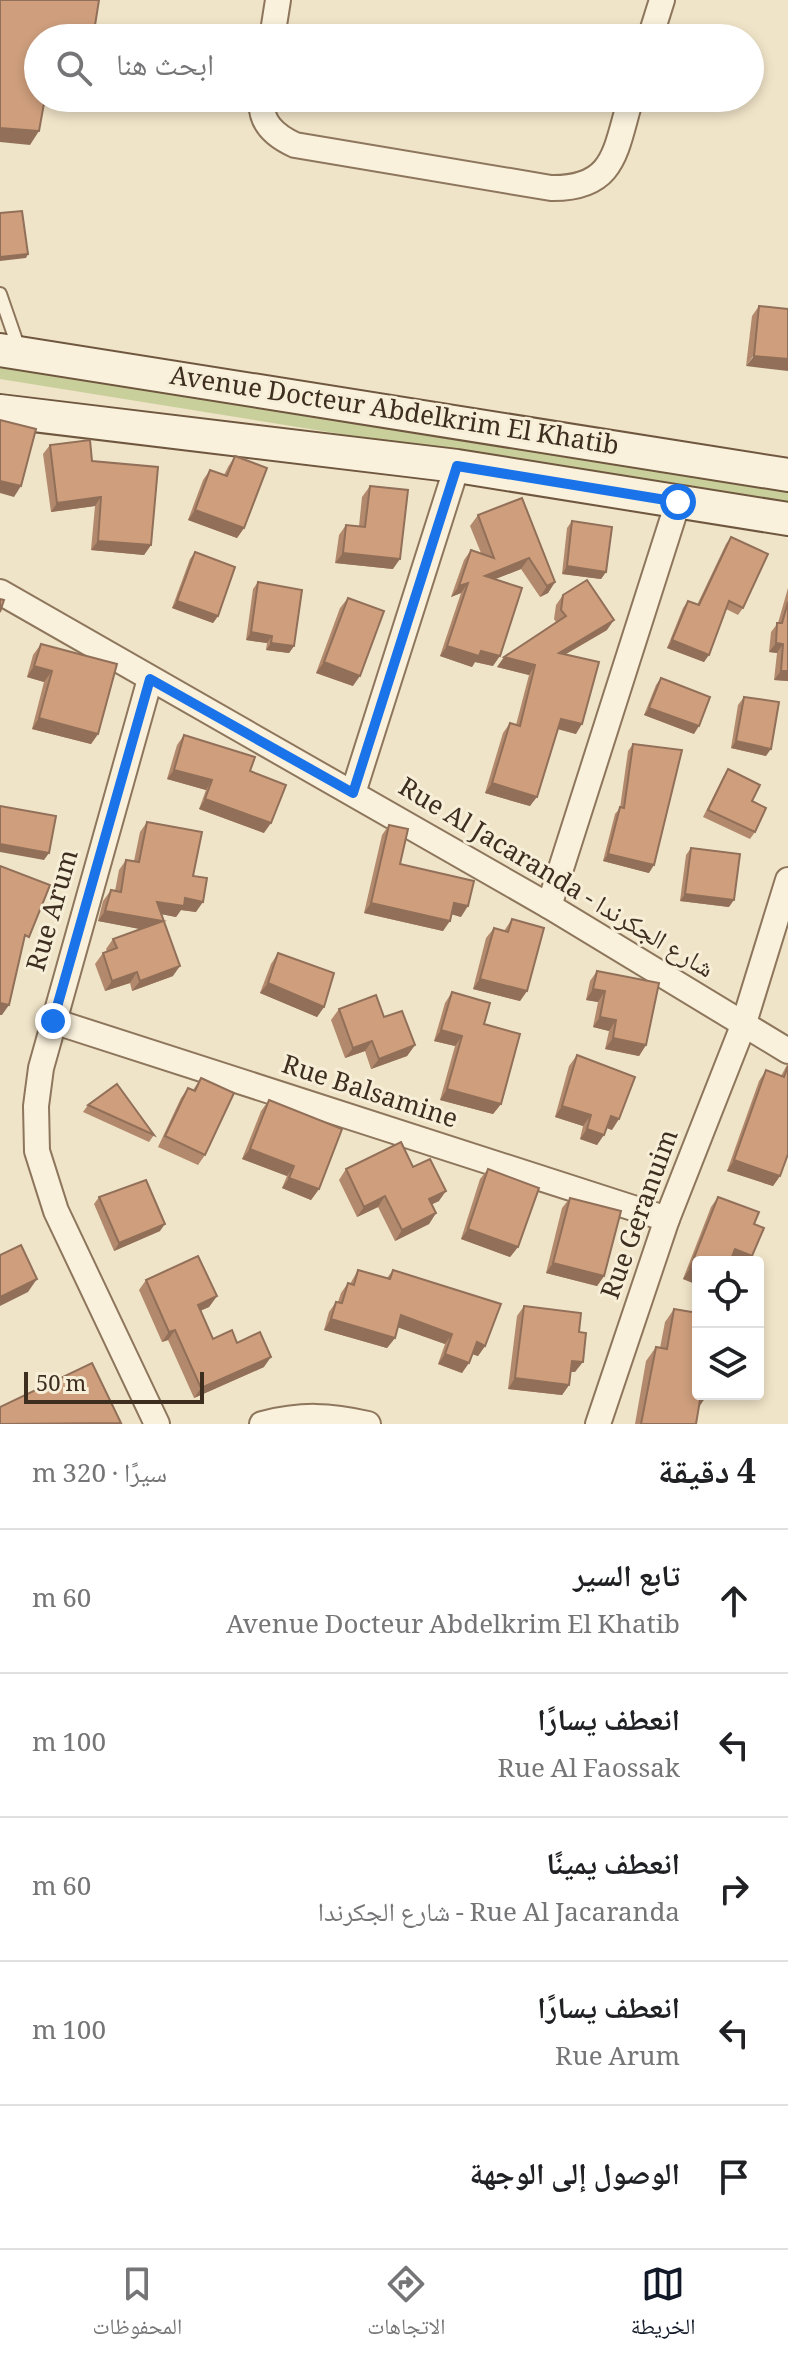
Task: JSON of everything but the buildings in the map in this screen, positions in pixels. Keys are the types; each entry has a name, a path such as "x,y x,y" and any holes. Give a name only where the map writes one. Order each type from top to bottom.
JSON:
{"main road":[{"name":"Avenue Docteur Abdelkrim El Khatib","path":"11,352 788,475"},
{"name":"Avenue Docteur Abdelkrim El Khatib","path":"0,411 457,466 788,519"}],"street":[{"path":"274,24 278,0"},
{"path":"654,24 662,0"},
{"path":"265,112 267,124 276,137 295,145 566,188 580,188 589,183 612,160 627,112"},
{"path":"353,793 457,466"},
{"path":"549,906 678,502"},
{"name":"Rue Al Jacaranda - شارع الجكرندا","path":"0,592 549,906 788,1051"},
{"name":"Rue Arum","path":"150,679 53,1021 37,1093 37,1151 56,1211 157,1424"},
{"name":"Rue Geranuim","path":"598,1424 667,1219 743,1026 788,880"},
{"name":"Rue Balsamine","path":"53,1021 667,1219"},
{"path":"262,1424 293,1416 328,1415 368,1424"}],"lane":[{"path":"0,294 11,352"}],"green space":[{"path":"0,364 788,490 788,506 0,379"}],"route":[{"path":"53,1021 150,679 353,793 457,466 678,502"}]}
